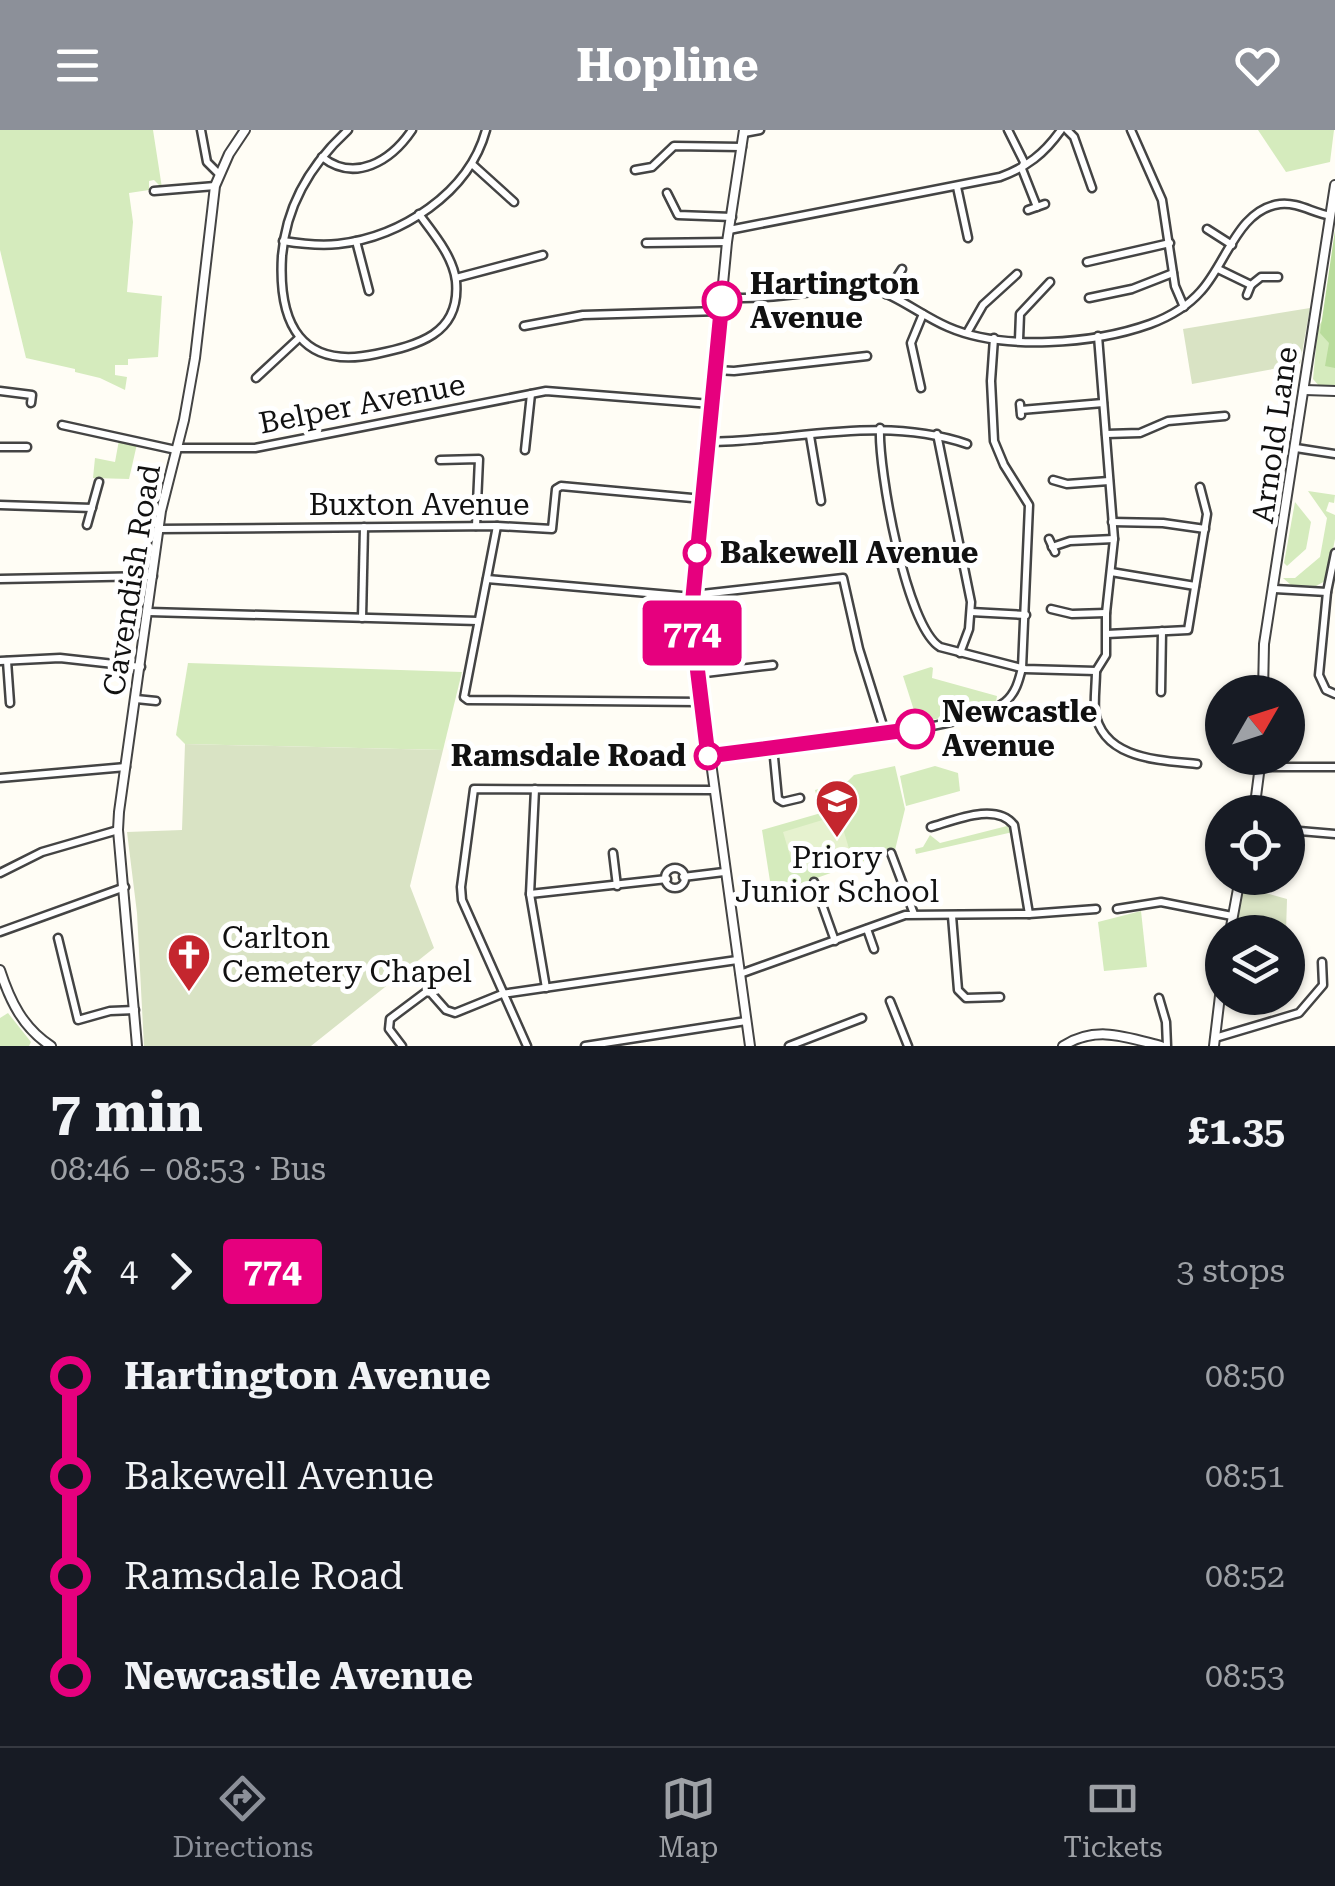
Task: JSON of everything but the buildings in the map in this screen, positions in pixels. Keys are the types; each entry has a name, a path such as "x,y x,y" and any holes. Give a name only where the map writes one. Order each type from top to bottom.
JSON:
{"street":[{"path":"201,130 207,162 219,174"},
{"name":"Cavendish Road","path":"137,1046 118,830 158,528 195,358 214,186 246,130"},
{"path":"348,130 305,180 291,211 284,241 284,304 298,338 330,357 344,359 418,345 438,332 453,306 456,278 450,261 419,214"},
{"path":"322,156 342,169 358,169 400,146 412,130"},
{"path":"284,241 320,245 356,241 390,230 419,214 453,187 472,164 486,130"},
{"path":"750,1046 692,635 727,242 744,132 760,130"},
{"path":"1008,130 1041,205 1028,210"},
{"path":"730,230 1000,178 1022,169 1046,151 1064,130 1074,137 1092,188"},
{"path":"1131,130 1162,200 1176,291 1184,306"},
{"path":"636,170 652,167 674,146 742,146"},
{"path":"472,164 514,202"},
{"name":"Arnold Lane","path":"1264,675 1264,644 1335,185"},
{"path":"154,191 214,186"},
{"path":"957,186 968,238"},
{"path":"667,193 678,215 732,217"},
{"path":"722,297 752,300 857,286 886,294 966,333 1052,341 1098,336 1138,328 1184,306 1218,269 1246,223 1266,207 1294,204 1331,216"},
{"path":"1207,229 1232,245"},
{"path":"356,241 370,291"},
{"path":"646,243 727,242"},
{"path":"1087,262 1170,243"},
{"path":"456,278 543,256"},
{"path":"1218,269 1251,285"},
{"path":"886,294 902,270"},
{"path":"1089,298 1132,288 1173,272"},
{"path":"966,333 983,305 1017,274"},
{"path":"1246,295 1261,277 1278,277"},
{"path":"1019,340 1020,314 1050,282"},
{"path":"524,326 583,316 720,311"},
{"path":"921,388 911,343 923,314"},
{"path":"1098,336 1114,539 1106,656 1096,671 1096,716 1112,743 1144,757 1197,764"},
{"path":"256,378 298,338"},
{"path":"708,756 965,717 1002,704 1013,693 1022,668 1029,505 994,441 994,338"},
{"path":"715,370 867,356"},
{"name":"Belper Avenue","path":"62,425 176,449 255,448 556,390 712,404"},
{"path":"1305,390 1335,391"},
{"path":"0,391 32,395 31,403"},
{"path":"524,450 531,394"},
{"path":"1021,410 1103,403"},
{"path":"1106,434 1140,433 1168,421 1225,416"},
{"path":"708,442 738,443 880,428 937,434 967,444"},
{"path":"880,428 893,534 920,620 931,641 1022,668 1096,671"},
{"path":"937,434 971,612 960,652"},
{"path":"810,436 821,501"},
{"path":"0,447 27,447"},
{"path":"1296,448 1335,454"},
{"path":"440,460 480,458 476,526"},
{"path":"1053,481 1109,481"},
{"path":"87,525 99,482"},
{"name":"Buxton Avenue","path":"158,528 552,529 556,490 561,486 702,499"},
{"path":"1107,634 1188,630 1208,514 1200,487"},
{"path":"0,505 92,508"},
{"path":"1112,522 1205,529"},
{"path":"362,618 364,526"},
{"path":"497,526 464,697 701,702"},
{"path":"1052,546 1114,539"},
{"path":"1335,552 1319,676 1326,690 1335,694"},
{"path":"1111,572 1195,586"},
{"path":"0,578 152,576"},
{"path":"487,579 693,596 840,577 845,582 885,732"},
{"path":"1275,588 1328,592"},
{"path":"1051,609 1072,614 1106,614"},
{"path":"149,612 478,621"},
{"path":"971,612 1026,615"},
{"path":"1324,628 1335,630"},
{"path":"1161,692 1162,631"},
{"path":"10,703 3,661 60,658 141,666"},
{"path":"697,674 773,665"},
{"path":"136,700 156,701"},
{"path":"773,746 778,798 783,802 800,798"},
{"path":"1305,765 1335,767"},
{"path":"0,778 126,767"},
{"path":"527,1046 462,900 460,888 474,789 713,790"},
{"path":"535,789 530,894 546,988"},
{"path":"931,827 991,813 1009,819 1014,825 1029,914"},
{"path":"0,873 42,852 118,830"},
{"path":"1305,831 1335,834"},
{"path":"613,853 616,886"},
{"path":"891,854 914,914"},
{"path":"530,894 667,879 671,868 680,868 683,877 724,872"},
{"path":"814,882 835,941"},
{"path":"0,932 125,887"},
{"path":"1117,909 1161,902 1227,915"},
{"path":"740,974 914,914 1029,914 1096,909"},
{"path":"952,916 958,990 966,998 1000,998"},
{"path":"867,929 874,949"},
{"path":"58,938 78,1020 135,1010"},
{"path":"402,1046 389,1029 390,1019 422,994 432,993 446,1010 459,1012 502,994 737,960"},
{"path":"1218,1015 1215,1042 1299,1013 1323,985 1322,962"},
{"path":"0,970 20,1018 38,1038 52,1046"},
{"path":"1064,1046 1080,1036 1104,1032 1164,1046 1166,1022 1159,998"},
{"path":"890,1001 908,1046"},
{"path":"790,1046 862,1018"},
{"path":"586,1046 746,1020"}],"green space":[{"path":"0,130 153,130 162,188 154,180 149,181 149,190 129,193 133,222 127,292 162,296 158,357 128,359 128,365 115,365 115,375 127,377 125,390 75,369 26,358 0,250"},
{"path":"1258,130 1334,130 1330,162 1286,172"},
{"path":"1335,230 1335,368 1325,366 1329,343 1320,333"},
{"path":"1335,302 1335,386 1320,387 1313,379 1318,327"},
{"path":"1310,308 1300,364 1192,384 1183,329"},
{"path":"119,440 137,444 129,479 93,478 95,458 115,462"},
{"path":"1308,491 1335,495 1334,503 1329,502 1326,511 1335,515 1335,539 1327,580 1316,586 1291,585 1283,578 1295,578 1320,557 1327,518"},
{"path":"1295,502 1311,522 1306,549 1287,566 1284,563"},
{"path":"188,663 462,672 443,750 185,744 176,735"},
{"path":"931,667 932,678 997,696 996,702 918,723 903,676"},
{"path":"185,744 443,750 410,886 434,948 311,1046 144,1046 137,913 127,832 182,830"},
{"name":"Priory Junior School","path":"895,766 905,809 895,850 772,894 762,830 821,813 815,790 848,781 854,775"},
{"path":"935,766 958,773 960,791 906,806 900,776"},
{"path":"839,815 850,852 794,869 783,832"},
{"path":"1007,826 1013,832 916,854 915,849 923,847 930,835 940,843"},
{"path":"1240,895 1287,899 1287,915 1237,915"},
{"path":"1141,911 1147,967 1104,971 1098,922"},
{"path":"8,1013 31,1042 29,1046 0,1046 0,1018"}],"bus line":[{"name":"774","path":"722,301 691,617 708,756 915,729"}],"place":[{"name":"Hartington Avenue","path":"722,301"},
{"name":"Bakewell Avenue","path":"697,553"},
{"name":"Newcastle Avenue","path":"915,729"},
{"name":"Ramsdale Road","path":"708,756"},
{"name":"Priory Junior School","path":"837,839"},
{"name":"Carlton Cemetery Chapel","path":"189,993"}]}
